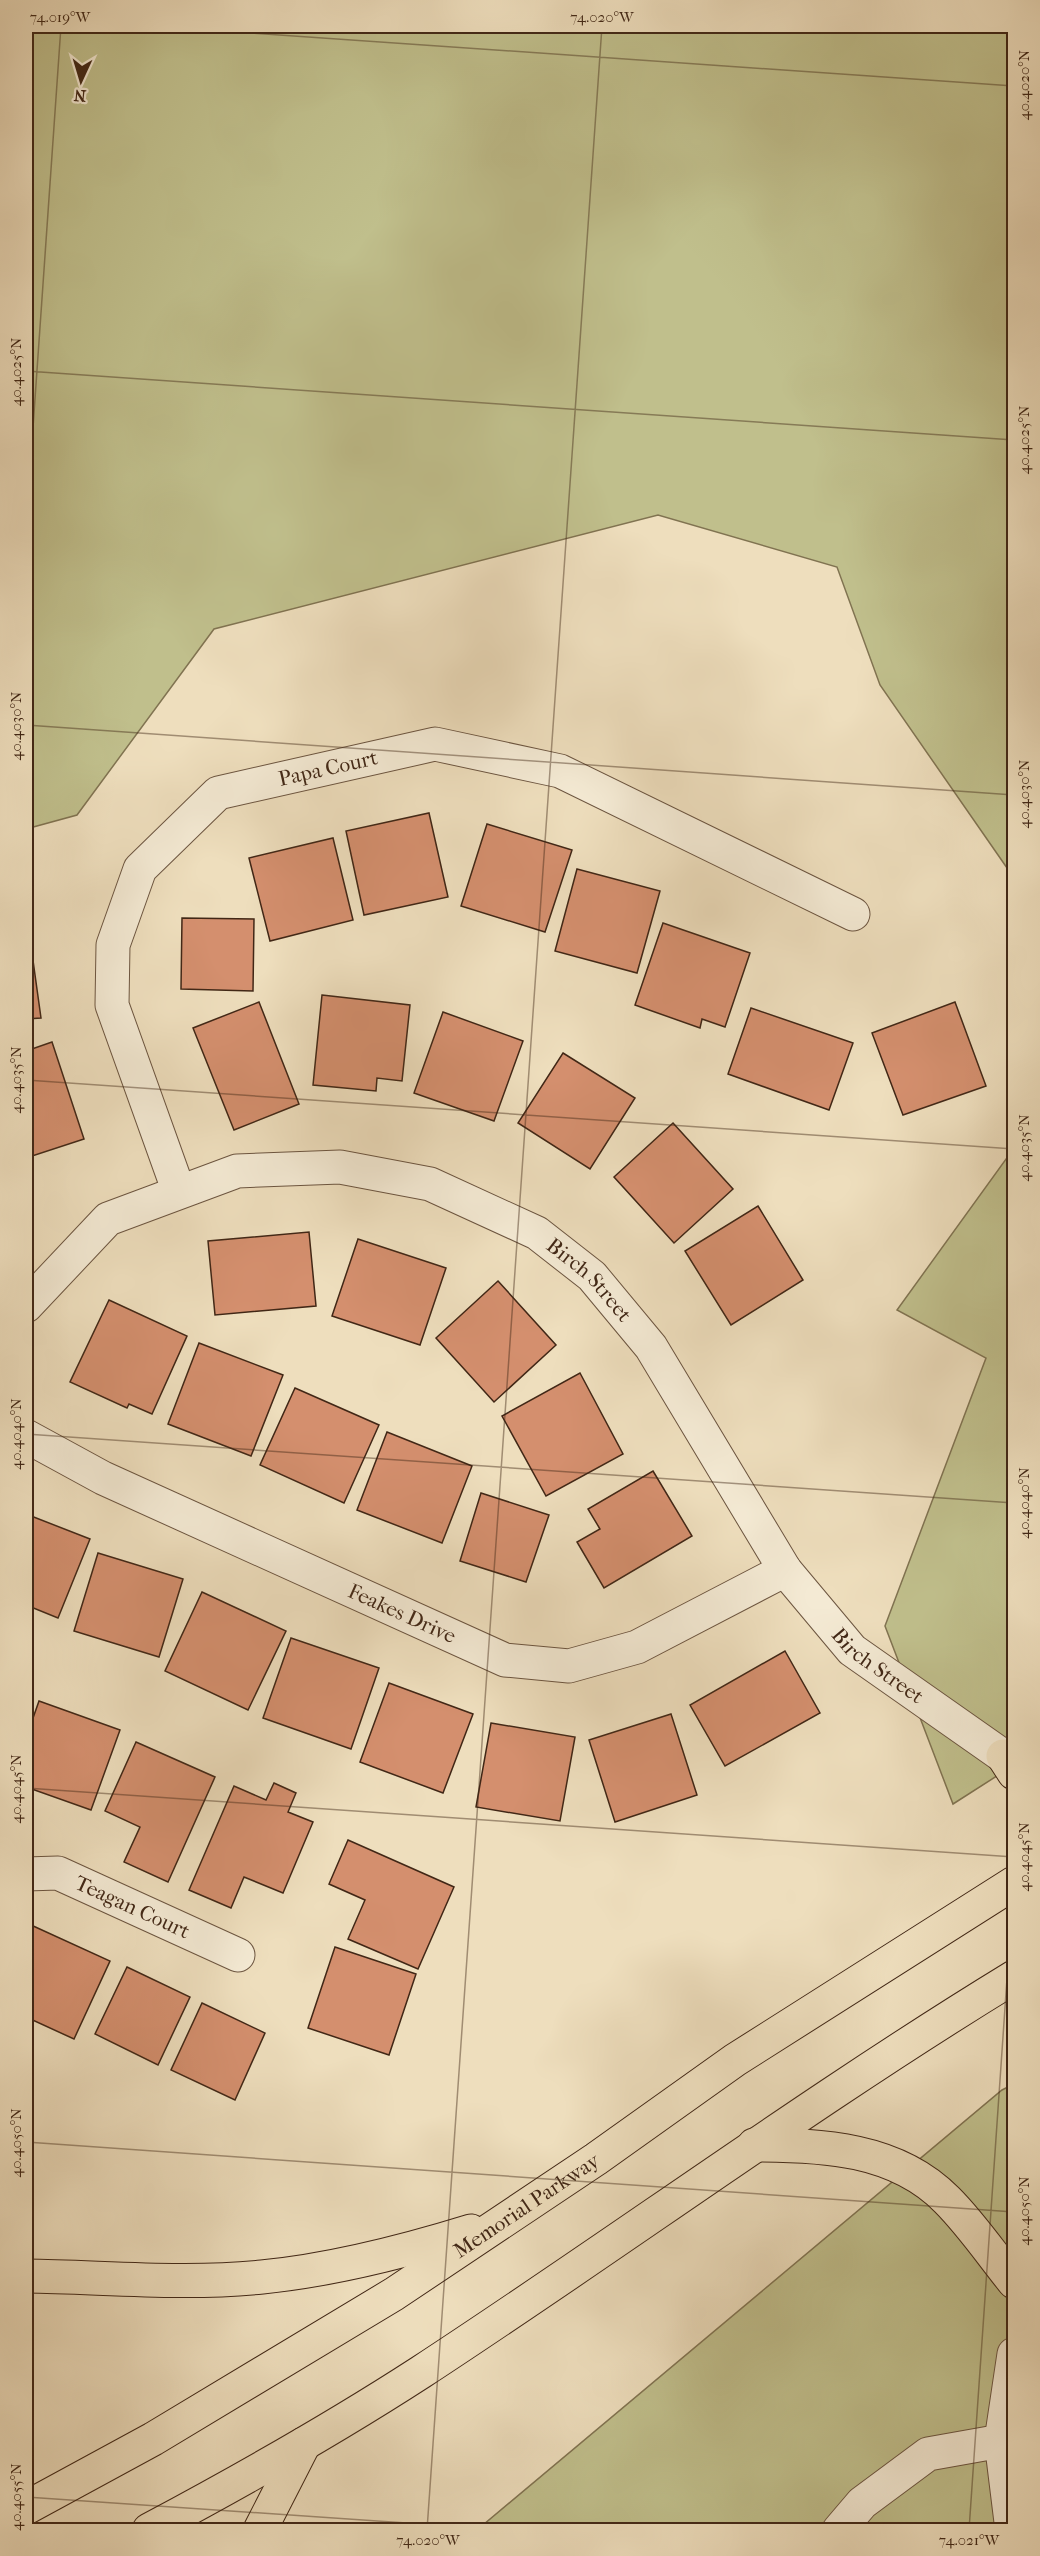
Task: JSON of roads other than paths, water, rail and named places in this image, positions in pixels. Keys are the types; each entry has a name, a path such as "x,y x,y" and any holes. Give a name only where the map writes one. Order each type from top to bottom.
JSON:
{"highway":[{"name":"Memorial Parkway","path":"26,2508 153,2439 272,2370 394,2294 504,2221 735,2060 1014,1882"},
{"path":"149,2530 304,2444 420,2373 838,2088 1014,1977"},
{"path":"754,2145 815,2146 856,2152 894,2164 920,2178 947,2200 1014,2282"},
{"path":"26,2276 209,2279 261,2277 368,2259 504,2221"},
{"path":"260,2530 304,2444"}],"street":[{"name":"Papa Court","path":"179,1192 112,1005 113,945 140,869 218,793 435,744 560,771 853,914"},
{"name":"Birch Street","path":"26,1306 108,1219 237,1171 340,1167 430,1184 537,1233 592,1276 651,1347 785,1570 852,1650 1011,1763"},
{"name":"Feakes Drive","path":"26,1436 103,1478 505,1659 569,1666 637,1647 785,1570"},
{"name":"Teagan Court","path":"26,1874 58,1873 238,1955"},
{"path":"1014,2355 1001,2441 1011,2522 1014,2530"},
{"path":"838,2530 862,2503 928,2454 1001,2441"}]}
